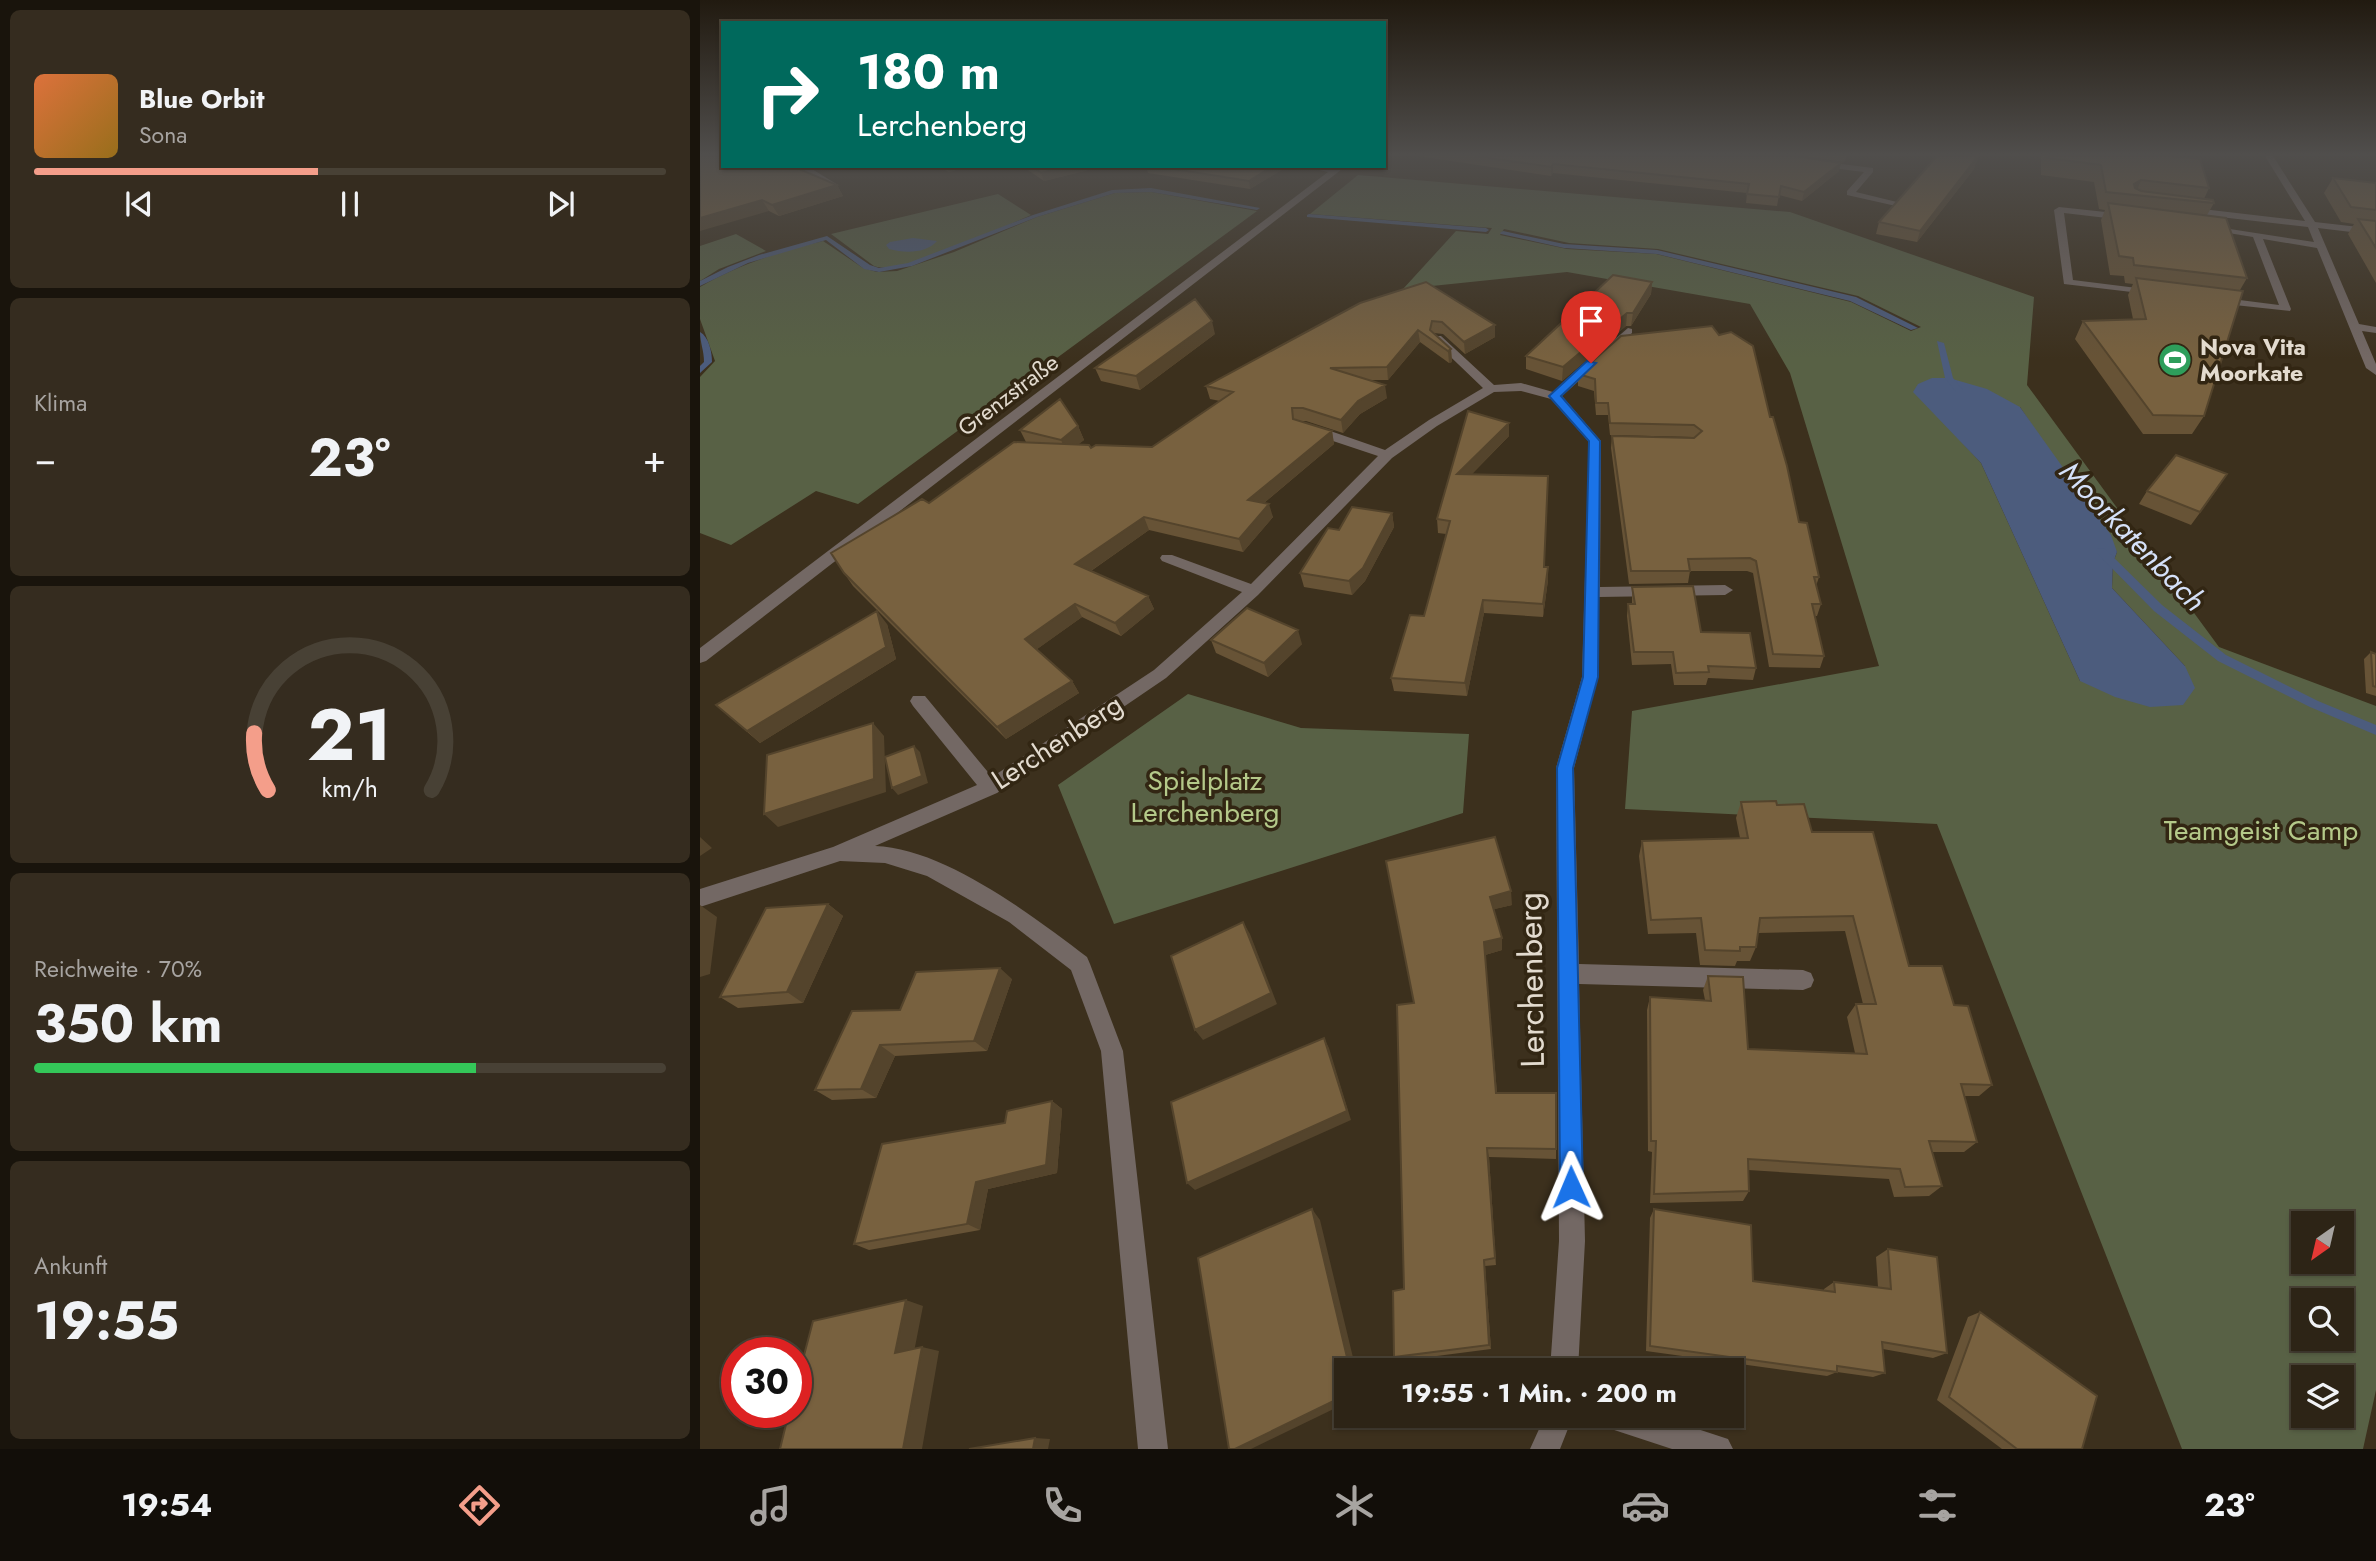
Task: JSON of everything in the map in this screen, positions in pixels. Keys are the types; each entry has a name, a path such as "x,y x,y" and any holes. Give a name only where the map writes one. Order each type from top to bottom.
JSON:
{"street":[{"name":"Grenzstraße","path":"700,657 1266,224"},
{"path":"2061,224 2068,282 2164,294"},
{"path":"2301,224 2376,232"},
{"path":"2197,225 2321,246"},
{"path":"2312,225 2374,369"},
{"path":"2205,299 2286,309 2256,234"},
{"path":"2355,327 2376,330"},
{"path":"1555,396 1628,331"},
{"path":"1437,338 1492,389"},
{"name":"Lerchenberg","path":"700,898 837,854 990,788 1160,674 1253,591 1387,455 1433,423 1492,389 1521,387 1555,396 1602,441 1592,592 1590,677 1565,768 1572,1241 1565,1358"},
{"path":"1301,426 1387,455"},
{"path":"1167,558 1253,591"},
{"path":"1592,592 1725,590"},
{"path":"919,701 990,788"},
{"name":"Lerchenberg","path":"837,854 886,855 932,869 1016,915 1079,964 1112,1051 1153,1449"},
{"path":"1568,974 1804,980"},
{"path":"1545,1449 1554,1428"},
{"path":"1651,1428 1718,1449"}],"green space":[{"path":"874,224 1012,224 951,250 888,268 874,266 831,234"},
{"path":"1021,224 1240,224 858,504 816,491 731,545 700,533 700,377 715,361 700,319 700,287 760,260 823,241 863,268 877,272 897,271 954,252"},
{"name":"Teamgeist Camp","path":"1435,224 1823,224 2034,297 2027,385 2219,647 2376,706 2376,1390 2363,1449 2182,1449 1937,824 1625,809 1632,711 1879,666 1790,373 1750,304 1567,272 1403,289 1456,231 1488,234 1492,228","holes":["1504,229 1569,243 1658,249 1858,296 1921,327 1911,331 1851,302 1656,254 1567,249 1500,235","2020,407 2117,552 2113,563 2112,588 2185,666 2080,681 1981,463 1959,439"]},
{"path":"736,234 766,251 719,269 700,281 700,246"},
{"name":"Spielplatz Lerchenberg","path":"1188,694 1301,728 1469,734 1463,813 1114,924 1058,785"}],"water":[{"path":"913,238 937,241 927,248 908,252 889,249 886,245 890,242"},
{"path":"1932,378 1949,378 1987,389 2020,407 2111,535 2117,552 2113,563 2112,588 2185,666 2195,688 2183,705 2150,707 2115,697 2080,681 1981,463 1913,392 1918,384"}],"building":[{"path":"1886,224 1926,224 1920,231"},
{"path":"2112,224 2228,224 2247,278 2134,265 2133,258 2119,256"},
{"path":"2361,224 2376,224 2376,248"},
{"path":"1613,275 1652,282 1633,313 1627,313 1563,367 1526,356 1571,314 1574,320 1592,295"},
{"path":"2136,278 2243,291 2204,416 2153,415 2083,321 2146,319"},
{"path":"1426,282 1495,325 1464,342 1442,322 1432,321 1430,330 1451,349 1448,351 1418,330 1387,367 1330,368 1385,385 1358,401 1341,420 1303,408 1292,408 1293,419 1332,431 1248,500 1269,504 1239,539 1144,517 1075,564 1148,596 1115,623 1075,604 1025,639 1072,681 997,727 844,573 831,553 922,499 929,503 1014,442 1089,445 1091,448 1096,445 1152,447 1233,392 1206,386 1360,303"},
{"path":"1195,299 1212,321 1136,376 1095,368"},
{"path":"1712,326 1719,335 1731,332 1753,346 1770,417 1773,417 1787,466 1799,522 1807,523 1819,577 1814,577 1821,604 1812,604 1824,656 1773,654 1756,561 1750,558 1688,559 1690,571 1631,571 1612,436 1694,438 1702,431 1694,425 1610,423 1608,403 1596,403 1595,379 1578,374 1621,336"},
{"path":"1060,399 1078,426 1061,440 1020,430"},
{"path":"1468,411 1509,423 1457,474 1548,476 1544,567 1548,567 1543,604 1483,600 1465,683 1391,678 1410,615 1424,616 1450,521 1437,519"},
{"path":"2176,455 2227,474 2200,512 2147,491"},
{"path":"1352,507 1392,513 1363,568 1349,581 1300,573 1328,528 1339,530"},
{"path":"1693,586 1701,632 1750,633 1756,668 1708,666 1709,672 1676,673 1673,652 1634,652 1628,604 1635,604 1632,587"},
{"path":"1247,608 1298,630 1264,663 1211,640"},
{"path":"877,611 886,647 747,731 716,705"},
{"path":"2371,652 2376,654 2376,687 2373,686"},
{"path":"873,723 874,779 764,814 767,755"},
{"path":"914,746 922,776 892,788 885,757"},
{"path":"1776,801 1777,805 1804,804 1812,832 1873,832 1909,966 1942,966 1954,1005 1968,1006 1992,1085 1961,1084 1977,1142 1929,1141 1942,1186 1905,1187 1900,1169 1748,1159 1749,1191 1654,1194 1656,1141 1651,1141 1650,997 1711,1001 1708,976 1743,977 1748,1049 1867,1054 1856,1004 1876,1004 1853,916 1760,918 1756,947 1740,947 1740,951 1705,950 1701,918 1651,920 1642,841 1748,838 1741,802"},
{"path":"1495,837 1511,891 1490,897 1502,938 1484,942 1496,1093 1556,1093 1556,1149 1487,1148 1495,1258 1484,1260 1489,1345 1394,1357 1393,1291 1404,1289 1397,1005 1414,1003 1386,861"},
{"path":"828,904 787,992 720,997 766,908"},
{"path":"1243,922 1271,993 1195,1030 1171,956"},
{"path":"1000,968 974,1041 880,1045 861,1089 815,1090 852,1011 900,1010 916,972"},
{"path":"1324,1038 1347,1111 1187,1183 1171,1102"},
{"path":"1052,1101 1046,1165 976,1182 967,1224 854,1244 882,1144 1005,1123 1007,1111"},
{"path":"1312,1209 1347,1358 1334,1358 1334,1401 1235,1449 1229,1449 1198,1258"},
{"path":"1654,1209 1751,1225 1753,1281 1835,1292 1834,1282 1891,1289 1888,1249 1937,1257 1947,1353 1882,1342 1885,1373 1837,1366 1837,1372 1650,1346"},
{"path":"906,1300 895,1353 922,1347 903,1449 780,1449 785,1428 812,1428 812,1337 809,1337 813,1321"},
{"path":"1980,1312 2097,1396 2082,1449 2017,1449 1949,1397"},
{"path":"1035,1438 1033,1449 969,1449"}],"waterway":[{"name":"Moorkatenbach","path":"700,284 746,262 827,238 867,267 879,270 910,265 1016,224"},
{"name":"Moorkatenbach","path":"1405,224 1486,230"},
{"name":"Moorkatenbach","path":"1503,233 1564,246 1657,252 1853,299 1914,328"},
{"name":"Moorkatenbach","path":"700,334 708,352 708,362 700,371"},
{"name":"Moorkatenbach","path":"1940,343 1949,378 1959,390"},
{"name":"Moorkatenbach","path":"2101,551 2158,608 2222,658 2314,704 2376,730"}],"place":[{"name":"Nova Vita Moorkate","path":"2175,360"}],"route":[{"path":"1571,1187 1565,768 1590,677 1595,441 1555,396 1591,363"}]}
